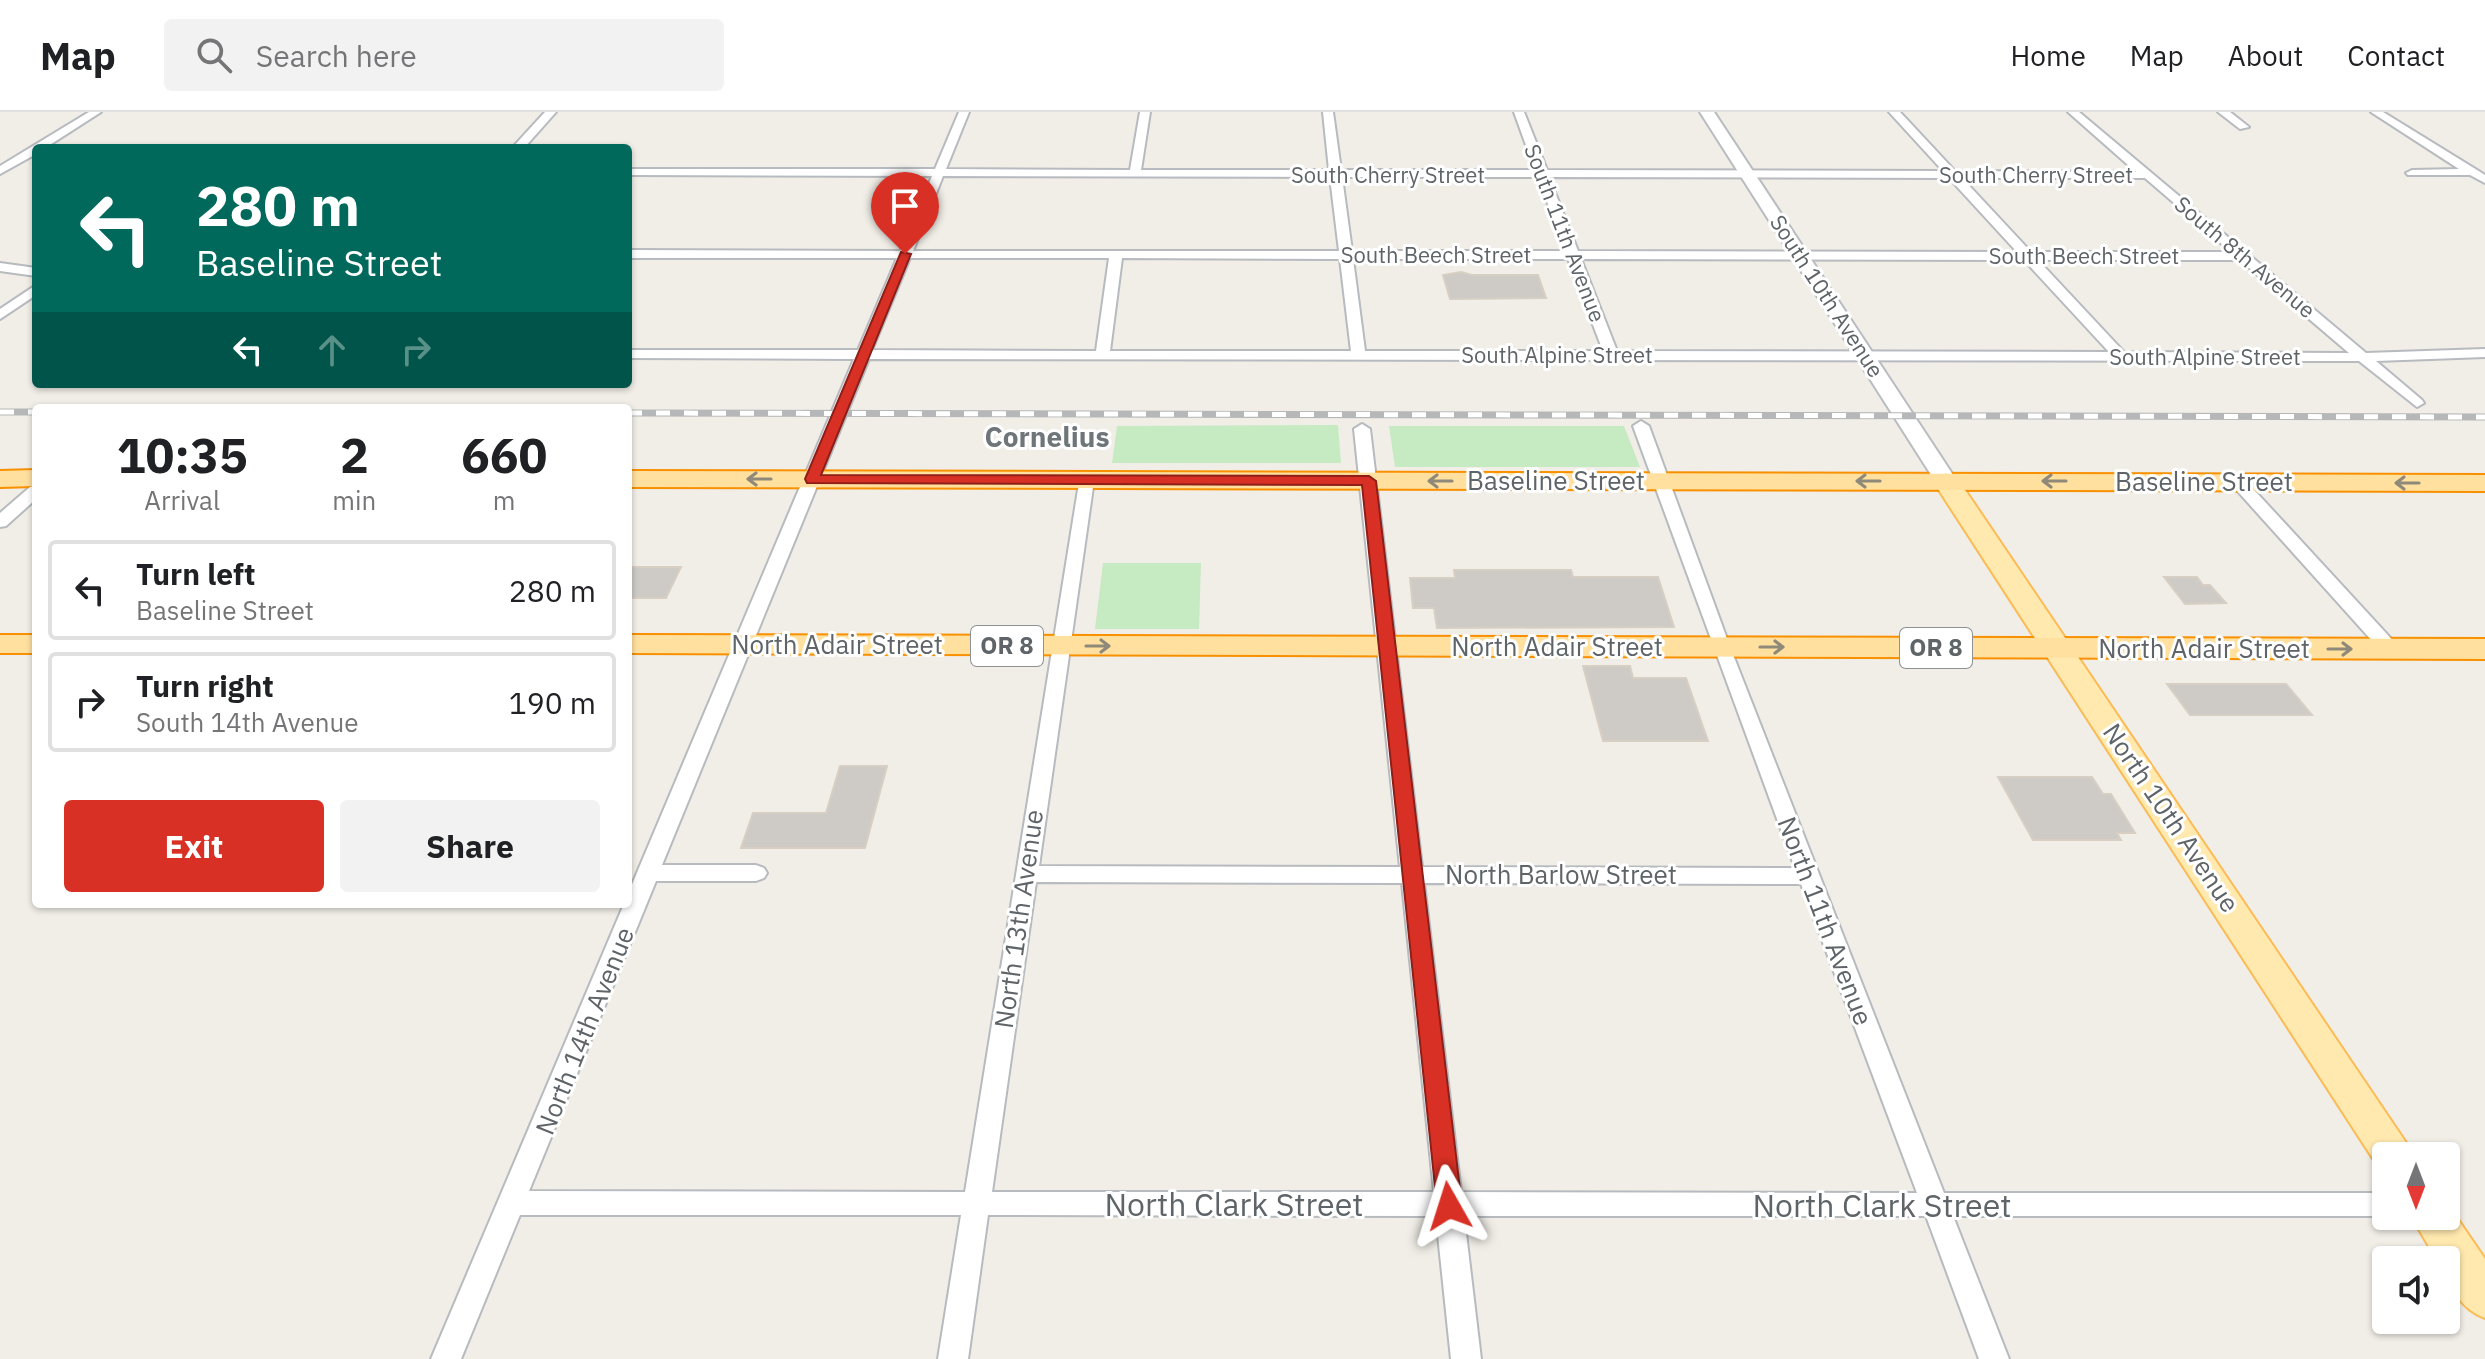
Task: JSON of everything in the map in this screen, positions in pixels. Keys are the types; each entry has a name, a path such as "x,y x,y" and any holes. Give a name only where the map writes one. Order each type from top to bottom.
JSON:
{"highway":[{"path":"0,479 32,478"},
{"name":"Baseline Street","path":"632,479 2485,483"},
{"path":"0,644 32,644"},
{"name":"North Adair Street","path":"632,644 2485,649"}],"main road":[{"name":"South 10th Avenue","path":"1707,112 1946,481"},
{"name":"North 10th Avenue","path":"1946,481 2385,1142"},
{"path":"2442,1230 2485,1298"}],"street":[{"path":"44,144 96,112"},
{"path":"522,144 551,112"},
{"name":"North 14th Avenue","path":"446,1359 964,112"},
{"path":"1135,173 1145,112"},
{"path":"1328,112 1358,353"},
{"name":"South 11th Avenue","path":"1519,112 1611,355"},
{"path":"1894,112 2121,357"},
{"name":"South 8th Avenue","path":"2073,112 2417,403"},
{"path":"2223,112 2244,127"},
{"path":"2376,112 2485,180"},
{"path":"0,171 32,151"},
{"name":"South Cherry Street","path":"632,172 2148,175"},
{"path":"2412,173 2473,172"},
{"name":"South Beech Street","path":"632,254 2244,256"},
{"path":"1103,353 1116,254"},
{"path":"0,267 32,271"},
{"path":"0,315 32,292"},
{"name":"South Alpine Street","path":"632,354 2363,357 2485,353"},
{"path":"1641,426 1662,481"},
{"path":"1362,429 1466,1359"},
{"name":"North 13th Avenue","path":"953,1359 1086,480"},
{"name":"North 11th Avenue","path":"1662,481 1721,647 1994,1359"},
{"path":"2238,482 2390,649"},
{"path":"0,522 32,494"},
{"path":"650,873 756,873"},
{"name":"North Barlow Street","path":"1026,874 1809,876"},
{"name":"North Clark Street","path":"513,1203 1935,1207 2372,1205"}],"green space":[{"path":"1338,425 1341,463 1112,463 1117,426"},
{"path":"1389,426 1624,426 1640,467 1395,467"},
{"path":"1103,563 1201,563 1199,629 1095,629"}],"building":[{"path":"1461,272 1472,275 1538,275 1546,298 1450,299 1443,275"},
{"path":"632,567 681,567 666,598 632,598"},
{"path":"1454,570 1571,570 1573,577 1658,577 1674,627 1437,628 1434,608 1413,608 1410,578 1455,578"},
{"path":"2164,577 2197,577 2203,585 2210,585 2226,603 2185,604"},
{"path":"1583,666 1630,666 1633,678 1686,678 1708,741 1603,741"},
{"path":"2167,684 2286,684 2312,715 2190,715"},
{"path":"840,766 887,766 865,848 741,848 753,813 826,813"},
{"path":"1998,777 2092,777 2103,794 2111,794 2135,833 2117,833 2121,840 2033,840"}],"railway":[{"path":"0,412 32,412"},
{"path":"632,413 2485,417"}],"district":[{"name":"Cornelius","path":"1047,437"}],"route":[{"path":"905,254 812,479 1369,481 1449,1206"}]}
